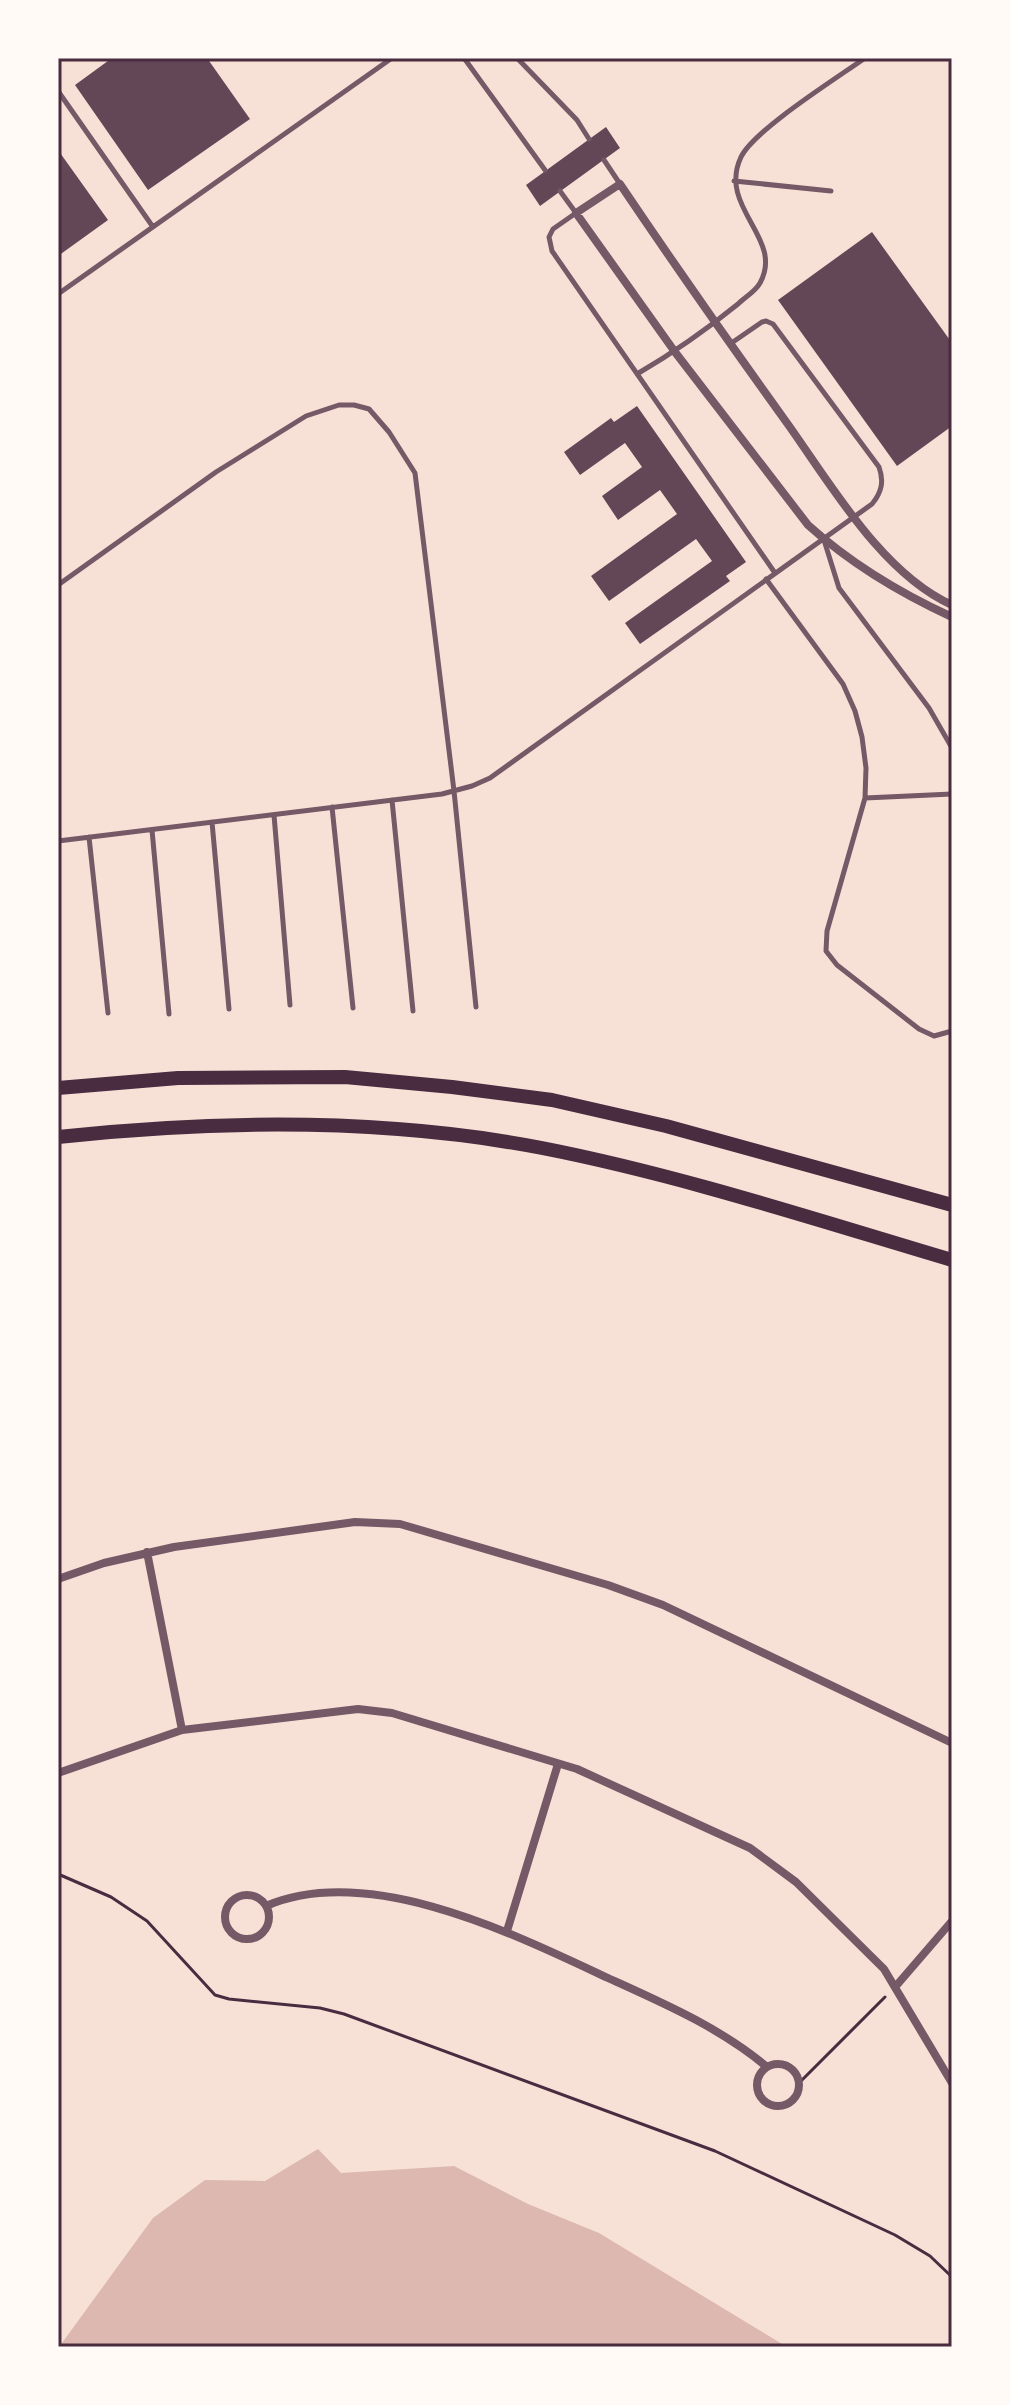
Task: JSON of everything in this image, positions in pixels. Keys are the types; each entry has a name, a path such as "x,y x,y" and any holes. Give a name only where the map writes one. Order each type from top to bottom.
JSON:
{"main road":[{"path":"58,1088 178,1078 345,1077 523,1096 666,1126 952,1205"},
{"path":"58,1137 195,1125 400,1130 479,1139 542,1148 674,1180 952,1260"}],"street":[{"path":"952,605 917,584 854,517 714,323 620,184 576,213 675,352 792,507 823,539 952,617"},
{"path":"58,1579 147,1552 355,1522 400,1524 608,1585 663,1605 952,1743"},
{"path":"147,1552 182,1730"},
{"path":"58,1773 182,1730 358,1709 375,1710 594,1775 750,1848 796,1882 864,1947 896,1986 952,2083"},
{"path":"507,1931 558,1764"},
{"path":"266,1906 285,1898 325,1891 371,1894 427,1906 507,1931 730,2038 767,2067"},
{"path":"253,1895 266,1906 268,1923 258,1936 241,1938 227,1928 225,1911 236,1898 253,1895"},
{"path":"896,1986 952,1921"},
{"path":"779,2064 786,2065 797,2075 799,2083 792,2101 780,2107 767,2104 757,2087 760,2074 767,2067 779,2064"}],"lane":[{"path":"58,294 392,58"},
{"path":"464,58 545,170"},
{"path":"517,58 577,120 589,139"},
{"path":"637,374 675,352 756,288 765,268 765,249 742,208 734,181 745,150 759,135 865,58"},
{"path":"58,91 153,227"},
{"path":"604,160 620,184"},
{"path":"734,181 831,191"},
{"path":"560,191 576,213 553,229 549,244 775,573"},
{"path":"58,841 454,791 490,778 878,497 883,477 879,467 773,324 762,322 730,344"},
{"path":"58,585 216,472 306,416 339,405 369,409 389,432 415,473 454,791 476,1007"},
{"path":"823,539 839,588 929,708 952,748"},
{"path":"766,579 843,684 862,737 866,768 865,798 827,931 826,951 837,965 919,1029 934,1036 952,1031"},
{"path":"865,798 952,794"},
{"path":"392,800 413,1011"},
{"path":"332,807 353,1008"},
{"path":"274,815 290,1005"},
{"path":"212,822 229,1009"},
{"path":"152,830 169,1014"},
{"path":"89,837 108,1013"}],"path":[{"path":"58,1874 111,1897 147,1921 215,1995 320,2008 344,2014 715,2151 895,2235 930,2256 952,2277"},
{"path":"799,2083 896,1986"}],"shaded area":[{"path":"318,2149 341,2173 454,2166 528,2204 599,2233 787,2347 59,2347 153,2218 205,2180 265,2181"}],"building":[{"path":"112,58 207,58 250,119 148,190 75,85"},
{"path":"606,127 620,148 540,206 526,185"},
{"path":"58,150 108,220 58,256"},
{"path":"872,232 952,343 952,426 897,466 778,300"},
{"path":"637,406 746,562 726,576 730,581 640,644 625,623 712,561 696,539 609,601 591,576 677,514 660,490 618,520 602,496 642,467 625,443 580,475 564,452 611,418 614,422"}]}
